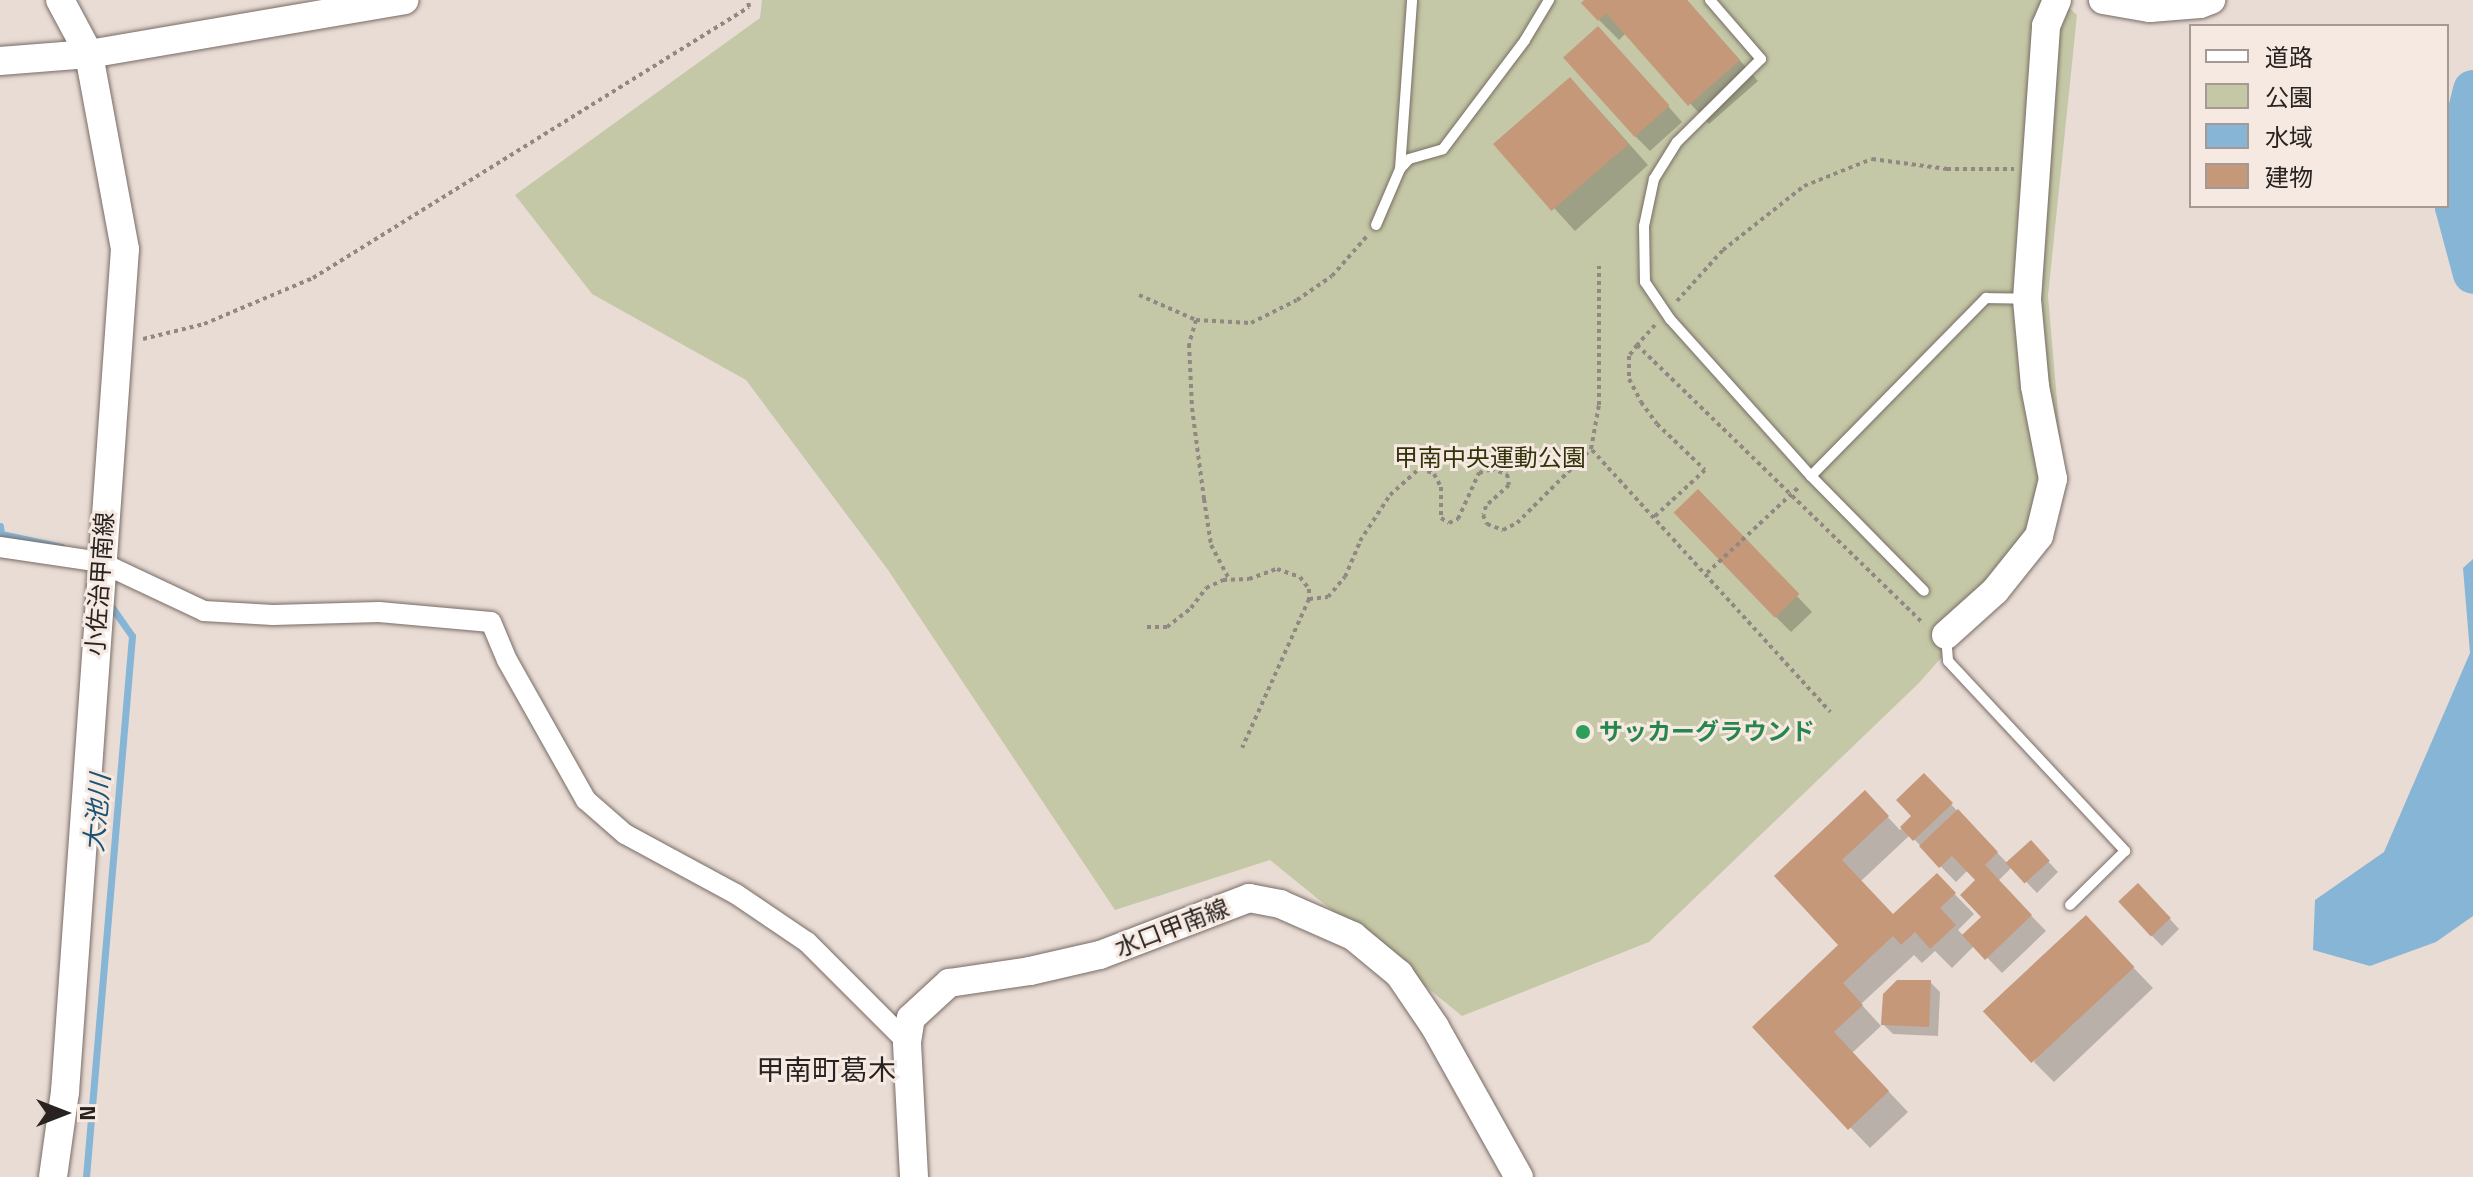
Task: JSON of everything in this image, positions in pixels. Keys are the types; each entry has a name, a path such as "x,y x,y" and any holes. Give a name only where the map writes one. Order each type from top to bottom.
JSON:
{"main road":[{"name":"小佐治甲南線","path":"53,1177 65,1092 100,562 120,345 125,249 89,54 60,0"},
{"path":"0,61 89,54 404,0"},
{"path":"1939,634 1995,591 2039,536 2053,479 2035,386 2027,299 2046,26 2057,0"},
{"path":"2103,0 2150,8 2200,4 2211,0"},
{"name":"水口甲南線","path":"914,1177 907,1042 911,1018 949,983 1030,971 1100,955 1249,898 1280,904 1353,936 1399,974 1435,1027 1519,1177"}],"street":[{"path":"0,547 100,562 204,611 273,615 379,612 491,622 507,660 586,800 625,834 688,871 736,894 807,942 907,1042"}],"lane":[{"path":"1400,169 1412,0"},
{"path":"1376,225 1400,169 1409,159 1443,149 1525,40 1549,0"},
{"path":"1710,0 1761,59 1677,142 1654,179 1644,226 1645,282 1670,319 1811,476 1924,591"},
{"path":"1811,476 1986,298 2027,299"},
{"path":"1939,634 1948,661 2125,851 2070,905"}],"path":[{"path":"120,345 204,324 313,278 749,7 748,0"},
{"path":"1675,303 1723,250 1804,186 1872,159 1947,169 2015,169"},
{"path":"1139,295 1196,320 1251,323 1297,300 1332,276 1376,225"},
{"path":"1309,599 1328,597 1345,577 1360,541 1390,495 1420,468 1434,474 1441,487 1441,518 1449,523 1458,519 1479,473 1491,469 1507,474 1509,485 1486,506 1483,515 1487,524 1503,530 1517,523 1591,449 1599,405 1599,266"},
{"path":"1196,320 1189,344 1192,408 1211,545 1230,580"},
{"path":"1654,517 1705,470 1657,424 1629,379 1629,356 1656,324"},
{"path":"1637,345 1789,496 1939,634"},
{"path":"1591,449 1707,573 1830,712"},
{"path":"1707,573 1811,476"},
{"path":"1147,627 1167,627 1191,608 1206,588 1230,580 1249,579 1277,569 1300,577 1309,589 1309,599 1242,748"}],"green space":[{"name":"甲南中央運動公園","path":"762,0 2060,0 2077,15 2048,296 2062,458 2049,535 1919,683 1649,942 1462,1016 1270,860 1115,910 888,570 746,380 592,294 515,195 760,18"}],"water":[{"path":"2473,559 2473,916 2436,942 2370,966 2313,950 2315,900 2384,852 2470,653 2463,568"}],"building":[{"path":"1584,0 1687,0 1740,60 1688,106 1606,13 1598,21 1581,3"},
{"path":"1598,26 1670,106 1635,137 1563,57"},
{"path":"1570,77 1628,144 1551,211 1493,144"},
{"path":"1698,489 1799,594 1775,618 1674,513"},
{"path":"1924,773 1953,803 1913,841 1900,827 1911,816 1896,800"},
{"path":"1865,790 1889,816 1842,860 1893,914 1937,873 1956,893 1940,908 1956,925 1930,949 1915,932 1901,945 1893,936 1843,983 1863,1005 1834,1032 1889,1091 1848,1130 1752,1027 1838,945 1774,876"},
{"path":"1958,809 1998,852 1985,865 2032,915 1985,960 1962,935 1981,917 1960,895 1975,880 1952,856 1939,868 1919,846"},
{"path":"2031,840 2050,861 2024,884 2006,863"},
{"path":"2138,883 2171,918 2151,937 2118,901"},
{"path":"2086,915 2134,967 2031,1063 1983,1011"},
{"path":"1897,980 1931,980 1929,1027 1881,1025 1883,994"}],"waterway":[{"path":"2473,90 2459,146 2455,207 2473,274"},
{"name":"大池川","path":"0,526 1,534 62,547"},
{"name":"大池川","path":"86,1177 132,636 110,605"}],"place":[{"name":"サッカーグラウンド","path":"1583,732"}],"district":[{"name":"甲南町葛木","path":"826,1070"}]}
